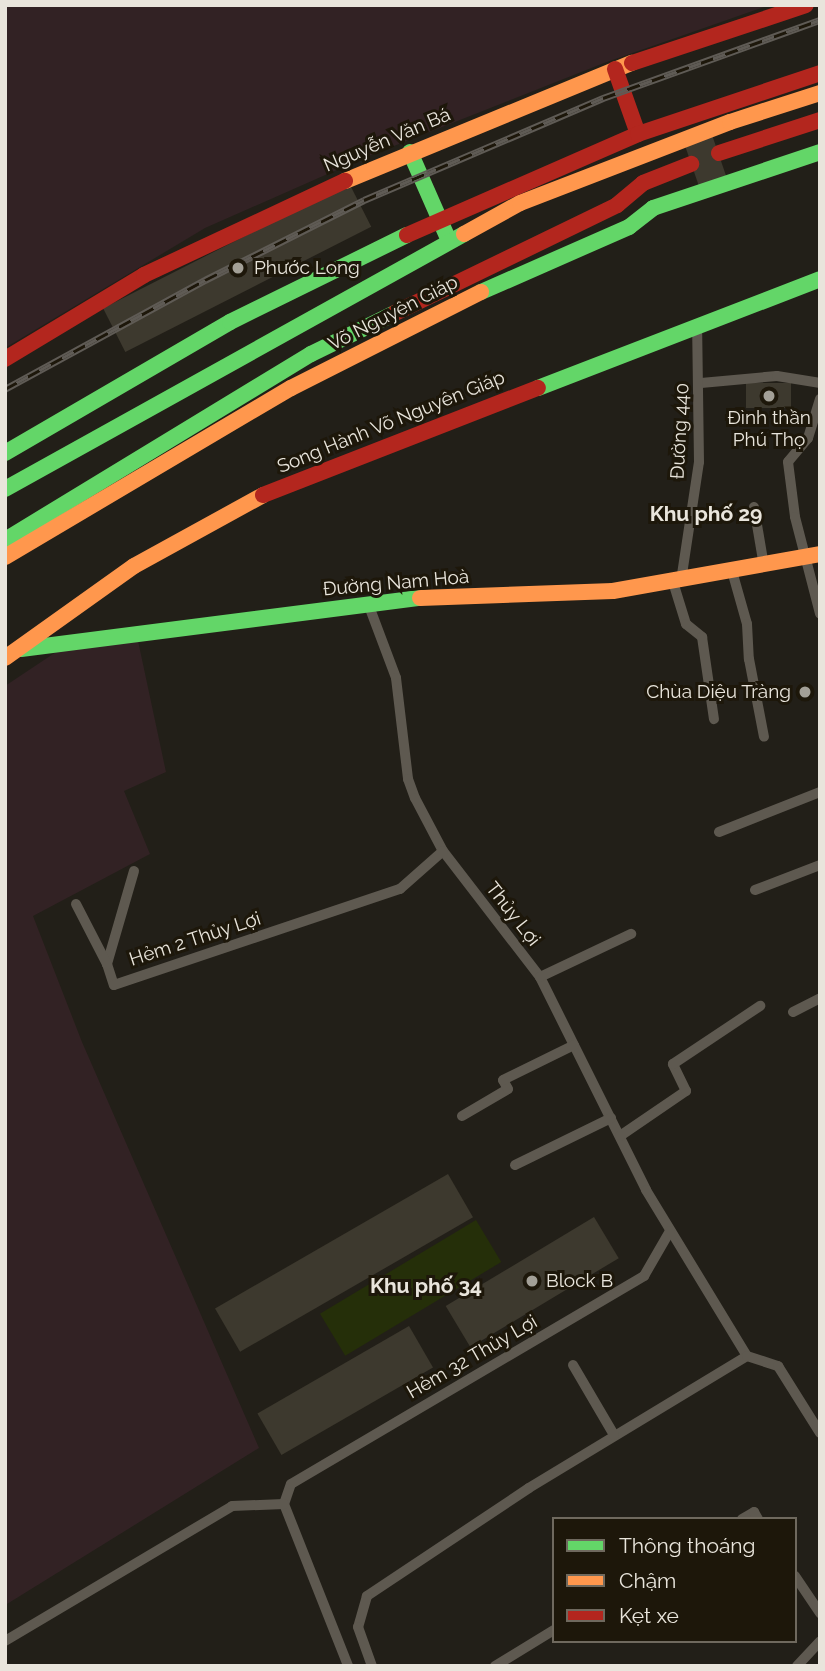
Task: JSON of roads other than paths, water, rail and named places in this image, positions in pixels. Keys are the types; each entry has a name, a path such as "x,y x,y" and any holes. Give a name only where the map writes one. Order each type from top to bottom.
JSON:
{"main road":[{"name":"Nguyễn Văn Bá","path":"5,359 199,245 410,152 615,69 806,5"},
{"path":"615,69 638,134"},
{"path":"5,453 230,322 439,219 638,134 820,73"},
{"name":"Võ Nguyên Giáp","path":"5,489 76,446 520,203 730,122 820,93"},
{"path":"719,153 820,120"},
{"path":"392,241 449,242 410,152"},
{"name":"Võ Nguyên Giáp","path":"5,557 290,388 521,272 629,227 653,208 820,152"},
{"name":"Võ Nguyên Giáp","path":"5,540 311,354 617,205 643,183 691,164"},
{"path":"520,203 542,174"},
{"path":"617,205 653,208"},
{"name":"Song Hành Võ Nguyên Giáp","path":"11,653 134,566 258,497 697,324 820,279"},
{"path":"5,459 76,446"},
{"name":"Đường Nam Hoà","path":"11,653 414,598 613,591 814,556"}],"street":[{"name":"Đường 440","path":"677,581 699,462 701,383 697,324"},
{"path":"701,383 777,376 820,383"},
{"path":"820,399 815,432 788,462 796,517 814,556 820,614"},
{"path":"754,507 764,566"},
{"path":"732,571 747,624 749,659 764,737"},
{"path":"677,581 686,624 702,637 714,719"},
{"name":"Thủy Lợi","path":"369,606 396,678 408,779 443,851 540,977 670,1231 747,1356"},
{"path":"719,832 820,792"},
{"name":"Hẻm 2 Thủy Lợi","path":"134,872 107,964 114,985 400,889 443,851"},
{"path":"755,890 820,865"},
{"path":"76,904 107,964"},
{"path":"540,977 631,934"},
{"path":"793,1013 820,998"},
{"path":"620,1136 686,1090 673,1064 760,1006"},
{"path":"463,1115 508,1089 503,1080 574,1045"},
{"path":"515,1165 611,1118"},
{"name":"Hẻm 32 Thủy Lợi","path":"284,1504 291,1484 644,1276 670,1231"},
{"path":"372,1666 358,1627 367,1596 614,1435 747,1356 778,1366 820,1433"},
{"path":"573,1365 614,1435"},
{"path":"5,1642 203,1528 232,1506 284,1504 348,1666"},
{"path":"797,1579 820,1613"},
{"path":"495,1666 552,1631"},
{"path":"797,1666 820,1641"}],"railway":[{"path":"5,389 205,280 364,200 603,98 820,20"}],"place":[{"name":"Phước Long","path":"238,268"},
{"name":"Đình thần Phú Thọ","path":"769,396"},
{"name":"Chùa Diệu Tràng","path":"805,692"},
{"name":"Block B","path":"532,1281"}],"district":[{"name":"Khu phố 29","path":"706,514"},
{"name":"Khu phố 34","path":"426,1286"}]}
